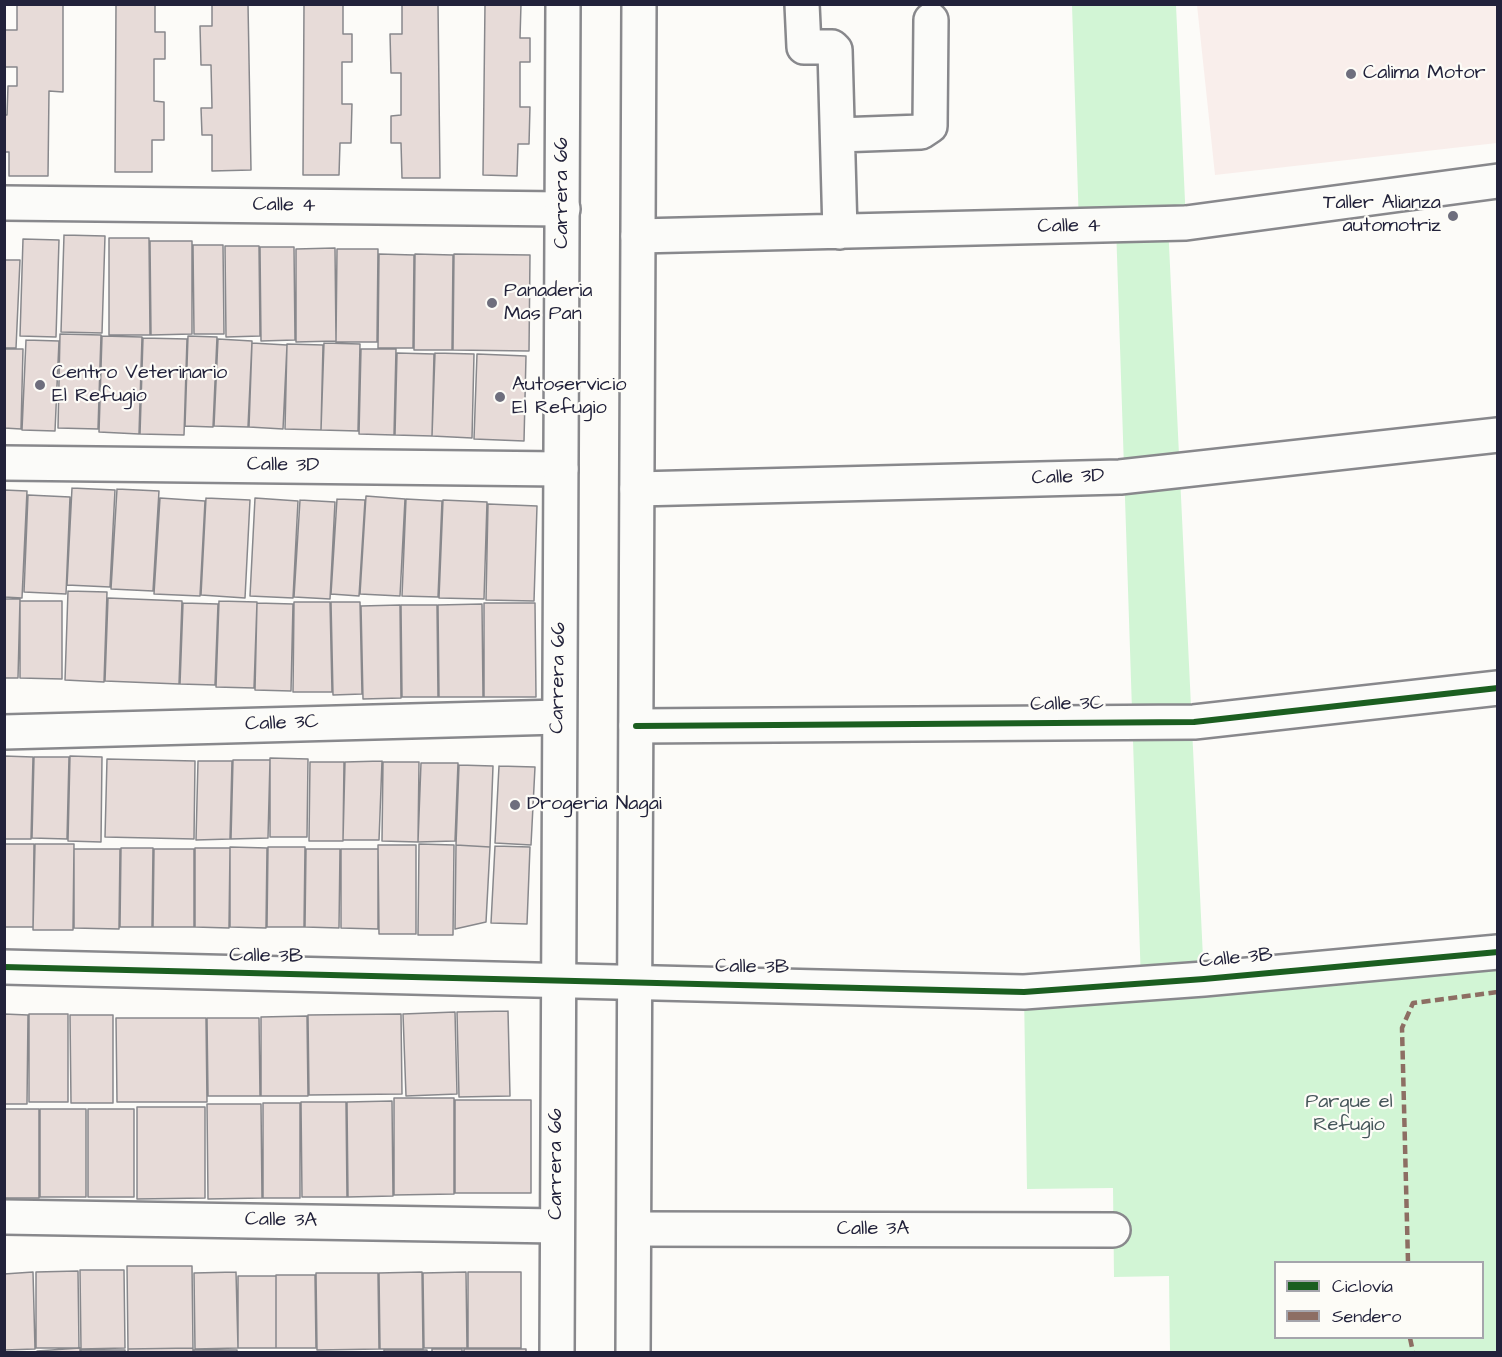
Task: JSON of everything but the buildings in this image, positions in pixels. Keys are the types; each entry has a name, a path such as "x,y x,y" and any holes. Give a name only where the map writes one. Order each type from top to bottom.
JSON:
{"street":[{"name":"Carrera 66","path":"557,1353 563,4"},
{"path":"633,1353 639,4"},
{"path":"802,4 804,47 832,47 835,50 840,232"},
{"path":"838,135 921,132 930,126 931,20"},
{"name":"Calle 4","path":"638,236 1186,223 1497,181"},
{"name":"Calle 4","path":"4,203 563,209"},
{"name":"Calle 3D","path":"637,489 1120,477 1497,435"},
{"name":"Calle 3D","path":"4,464 561,469"},
{"name":"Calle 3C","path":"636,726 1194,722 1497,688"},
{"name":"Calle 3C","path":"4,732 559,717"},
{"name":"Calle 3B","path":"4,967 1024,992 1182,981 1497,952"},
{"name":"Calle 3A","path":"4,1217 557,1226"},
{"name":"Calle 3A","path":"634,1229 1113,1230"}],"shaded area":[{"name":"Calima Motor","path":"1197,5 1497,5 1497,143 1215,175"}],"green space":[{"name":"Parque el Refugio","path":"1072,5 1176,5 1186,223 1168,224 1204,979 1497,952 1497,1352 1170,1352 1169,1276 1114,1277 1113,1188 1027,1189 1024,992 1141,983 1116,226 1079,227"}],"marked path":[{"path":"1408,1261 1402,1028 1413,1003 1498,992"},
{"path":"1410,1339 1413,1352"}],"cycle path":[{"path":"636,726 1194,722 1498,688"},
{"path":"4,967 1024,992 1204,979 1498,952"}],"place":[{"name":"Calima Motor","path":"1351,74"},
{"name":"Taller Alianza automotriz","path":"1453,216"},
{"name":"Panaderia Mas Pan","path":"492,303"},
{"name":"Centro Veterinario El Refugio","path":"40,385"},
{"name":"Autoservicio El Refugio","path":"500,397"},
{"name":"Drogeria Nagai","path":"515,805"}]}
